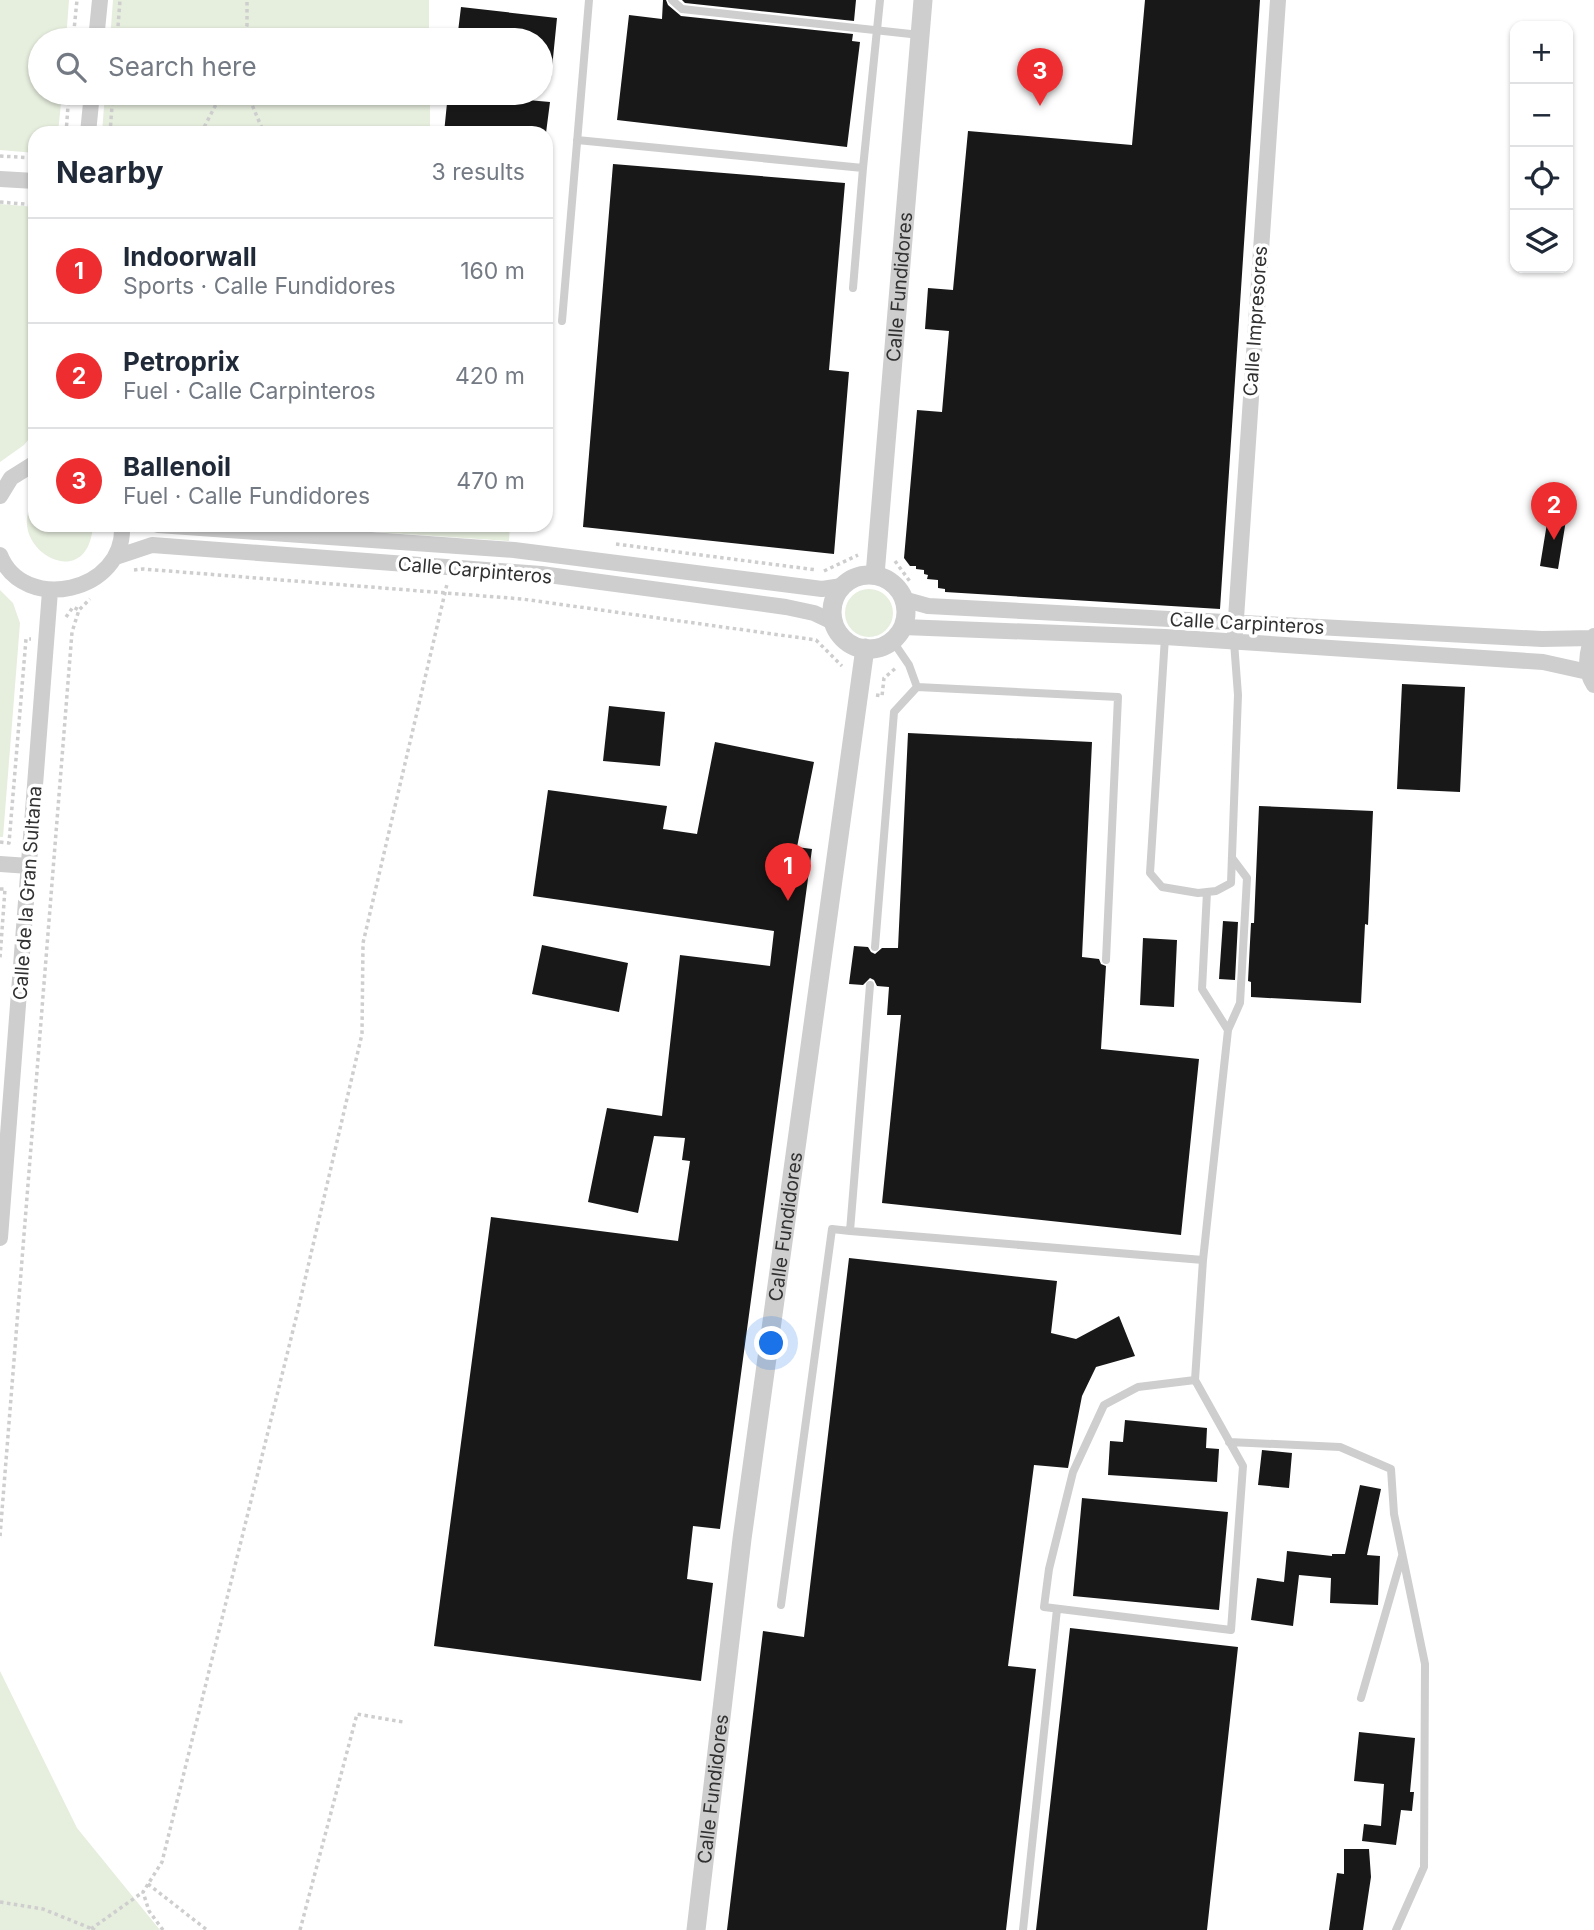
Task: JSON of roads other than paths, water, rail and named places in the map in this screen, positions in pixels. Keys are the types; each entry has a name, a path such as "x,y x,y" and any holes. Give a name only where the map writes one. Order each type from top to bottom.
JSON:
{"street":[{"path":"97,28 100,0"},
{"name":"Calle Fundidores","path":"875,575 923,0"},
{"name":"Calle Impresores","path":"1234,642 1278,0"},
{"path":"89,126 91,105"},
{"path":"0,179 28,181"},
{"path":"0,496 11,478 28,467"},
{"path":"0,555 3,563 23,582 50,591 87,584 106,570 116,557 121,532"},
{"name":"Calle Carpinteros","path":"258,532 514,550 822,589 842,586"},
{"name":"Calle Carpinteros","path":"116,557 152,545 541,574 786,607 814,613 833,621"},
{"path":"875,575 897,588 903,599 905,614 898,634 882,646 866,648 851,644 843,638 833,621 833,603 842,586 858,577 875,575"},
{"name":"Calle de la Gran Sultana","path":"0,1238 50,591"},
{"name":"Calle Carpinteros","path":"903,599 928,606 1542,639 1593,637"},
{"name":"Calle Carpinteros","path":"898,634 1165,637 1542,662 1591,678"},
{"path":"1591,678 1587,654 1593,637"},
{"name":"Calle Fundidores","path":"696,1930 742,1539 866,648"},
{"path":"0,864 29,866"}],"lane":[{"path":"562,321 589,0"},
{"path":"672,0 682,9 920,35"},
{"path":"853,288 880,0"},
{"path":"577,140 863,168"},
{"path":"898,634 917,687"},
{"path":"1165,637 1150,873 1162,887 1198,893 1216,891 1231,883 1238,695 1234,642"},
{"path":"875,947 894,712 917,687"},
{"path":"917,687 1118,697 1106,960"},
{"path":"1195,1380 1138,1387 1104,1405 1073,1472 1049,1569 1044,1607 1231,1630 1243,1466 1195,1380 1203,1261 1228,1030 1240,1003 1247,878 1232,858"},
{"path":"1206,892 1202,989 1228,1030"},
{"path":"850,1231 870,985"},
{"path":"782,1605 832,1229 1203,1261"},
{"path":"1229,1442 1340,1447 1391,1469 1394,1514 1425,1664 1424,1867 1396,1930"},
{"path":"1362,1698 1402,1553"},
{"path":"1023,1930 1057,1609"}],"place":[{"name":"Ballenoil","path":"1040,106"},
{"name":"Petroprix","path":"1554,540"},
{"name":"Indoorwall","path":"788,901"}]}
